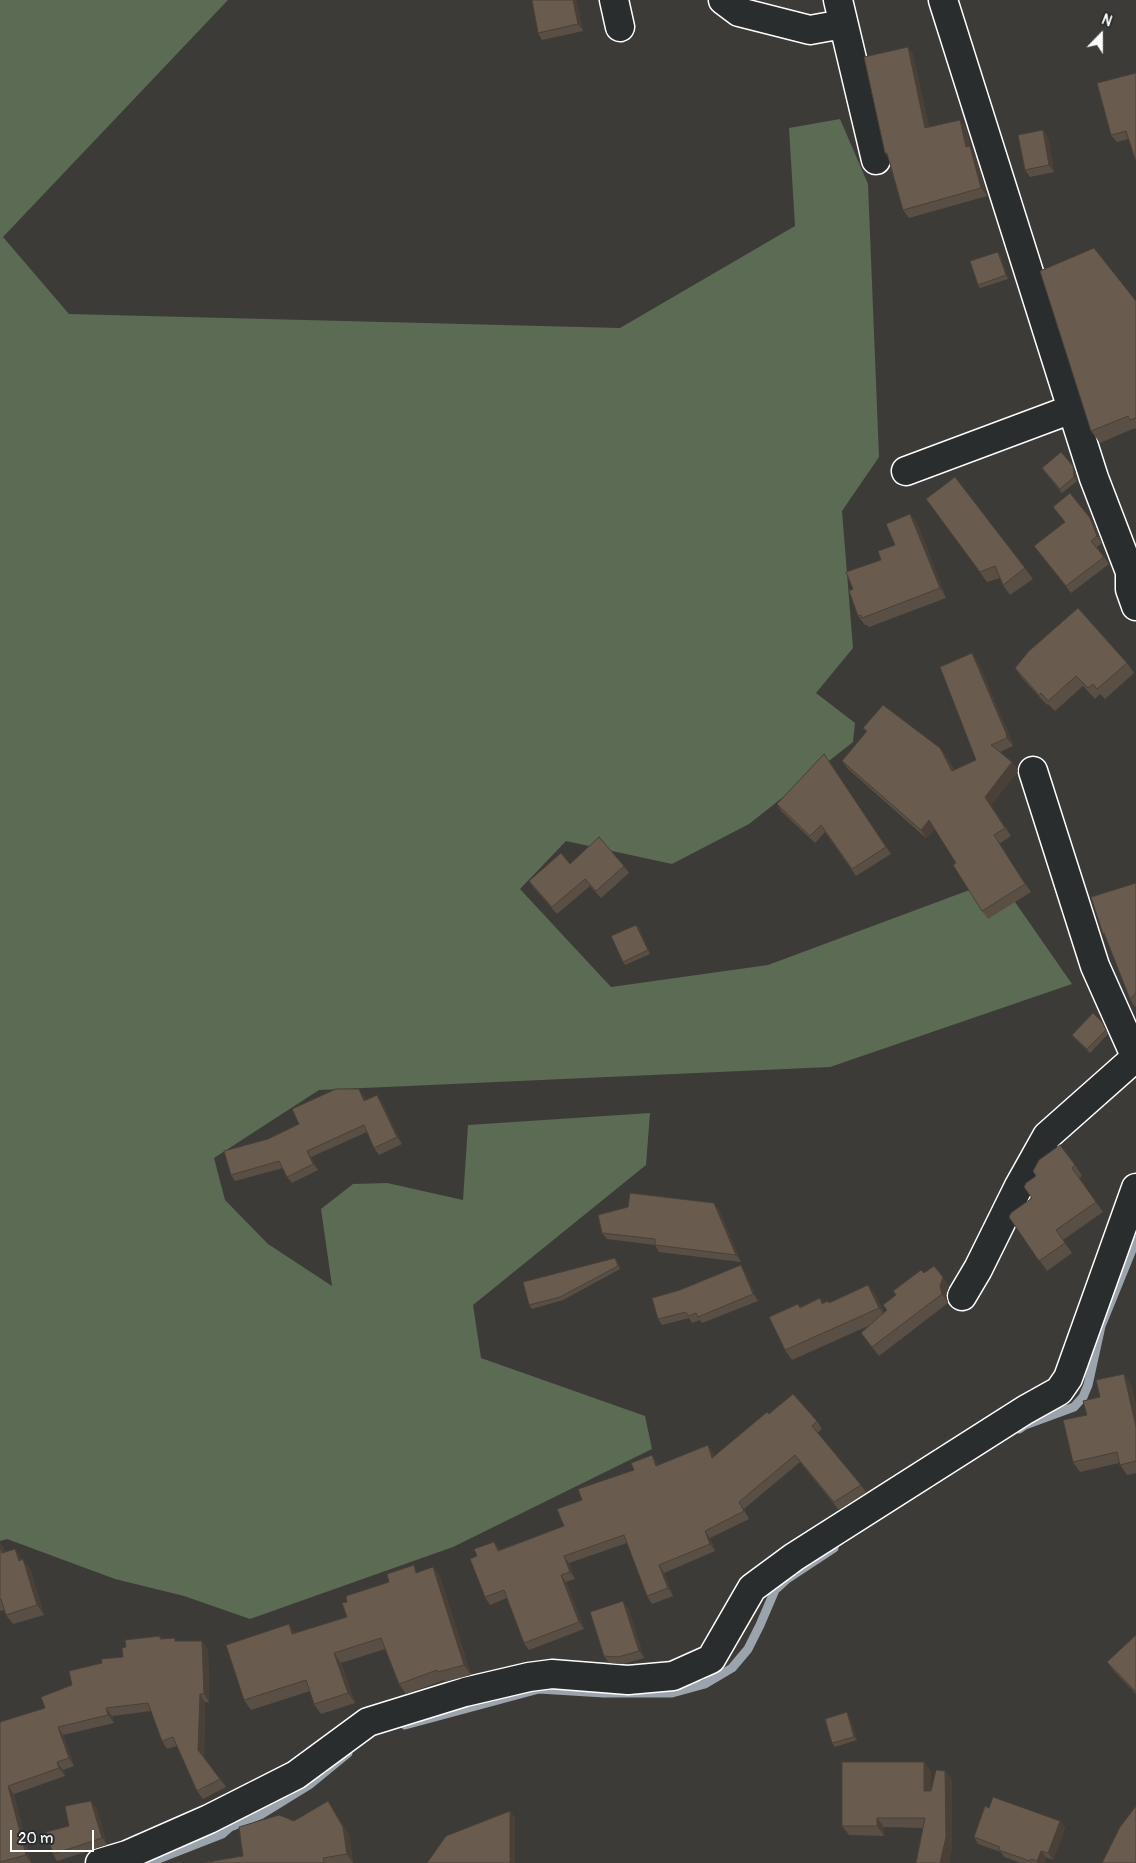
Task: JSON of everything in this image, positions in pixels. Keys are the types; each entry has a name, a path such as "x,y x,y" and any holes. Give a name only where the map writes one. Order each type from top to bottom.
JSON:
{"street":[{"path":"614,0 620,27"},
{"path":"723,0 740,12 810,30 840,12 876,160"},
{"path":"943,0 1094,478 1130,572 1130,589 1136,606"},
{"path":"906,471 1072,410"},
{"path":"962,1296 1047,1136 1136,1058 1095,966 1033,771"},
{"path":"100,1863 127,1855 185,1830 296,1775 368,1722 465,1692 529,1677 552,1674 637,1680 673,1676 711,1659 752,1588 794,1557 1025,1410 1059,1391 1068,1378 1136,1188"}],"green space":[{"path":"0,0 228,0 3,237 69,314 620,328 795,226 789,128 840,119 868,184 879,457 842,511 853,648 816,693 855,723 853,742 749,824 672,864 566,841 520,889 611,987 768,965 999,879 1072,984 830,1067 319,1090 214,1158 225,1200 268,1244 332,1286 321,1209 353,1184 387,1183 463,1200 468,1125 650,1113 646,1165 473,1305 481,1358 645,1416 652,1449 453,1547 250,1619 184,1596 115,1579 7,1539 0,1541"}],"building":[{"path":"532,0 573,0 578,24 538,33"},
{"path":"908,47 925,128 960,120 966,147 970,146 981,188 903,210 887,153 885,153 864,57"},
{"path":"1136,73 1136,162 1126,131 1111,135 1097,83"},
{"path":"1043,130 1049,165 1025,170 1018,135"},
{"path":"1094,248 1136,301 1136,418 1130,420 1128,416 1091,431 1040,271"},
{"path":"998,252 1006,275 978,285 970,261"},
{"path":"1061,452 1073,466 1074,477 1060,489 1042,468"},
{"path":"955,477 1025,568 1003,585 995,566 980,572 926,499"},
{"path":"1070,493 1090,518 1097,536 1091,541 1104,557 1066,586 1034,546 1065,522 1053,507"},
{"path":"910,514 940,588 862,618 861,615 858,616 849,591 853,589 846,572 881,560 878,551 895,545 886,524"},
{"path":"1078,608 1127,663 1097,689 1093,684 1088,688 1076,676 1048,701 1041,693 1039,695 1015,668 1029,651"},
{"path":"972,653 1006,733 1007,738 991,745 1012,762 985,797 1005,828 994,835 1025,884 982,911 953,865 956,863 929,820 921,830 842,761 867,731 863,728 883,705 940,748 952,771 976,760 940,667"},
{"path":"824,754 886,847 852,869 821,825 810,836 777,804"},
{"path":"599,837 624,866 596,891 585,879 552,907 529,881 561,853 570,864"},
{"path":"1136,883 1136,993 1130,999 1103,934 1091,897"},
{"path":"636,925 648,950 623,962 611,936"},
{"path":"1093,1013 1102,1022 1106,1030 1087,1049 1072,1035"},
{"path":"336,1089 359,1089 364,1101 377,1095 397,1137 374,1148 364,1125 307,1151 313,1164 287,1177 279,1161 231,1175 224,1151 268,1139 299,1124 292,1109"},
{"path":"1060,1145 1075,1165 1072,1168 1096,1202 1056,1230 1065,1243 1039,1261 1009,1217 1011,1213 1032,1198 1024,1187 1026,1183 1036,1176 1033,1171 1039,1160"},
{"path":"630,1193 714,1203 736,1255 655,1245 655,1239 602,1233 598,1215 628,1207"},
{"path":"615,1258 618,1266 560,1297 529,1305 523,1282"},
{"path":"741,1265 753,1294 698,1317 696,1313 688,1316 686,1312 658,1319 652,1298 680,1290"},
{"path":"934,1266 943,1277 940,1286 942,1294 872,1347 861,1333 887,1310 883,1305 896,1295 893,1291 921,1270 924,1273"},
{"path":"868,1285 879,1308 785,1350 769,1317 798,1304 800,1308 820,1298 822,1304 828,1301 829,1303"},
{"path":"1124,1374 1136,1427 1136,1461 1120,1465 1117,1452 1073,1462 1063,1420 1087,1415 1083,1401 1100,1397 1096,1380"},
{"path":"793,1394 817,1421 812,1426 861,1485 834,1502 795,1455 739,1502 744,1511 705,1531 710,1544 659,1565 668,1588 647,1596 624,1535 564,1556 570,1572 561,1575 579,1622 524,1643 504,1590 485,1597 470,1559 477,1556 474,1549 494,1542 498,1551 564,1526 557,1509 582,1500 578,1489 634,1470 631,1463 652,1455 656,1466 708,1445 712,1458 767,1412 769,1414"},
{"path":"0,1546 2,1553 15,1549 19,1561 23,1559 37,1605 6,1615 0,1600"},
{"path":"414,1565 416,1573 433,1567 464,1665 438,1672 437,1670 399,1684 381,1638 334,1653 348,1693 314,1704 306,1680 244,1700 226,1645 289,1624 292,1634 347,1617 342,1603 347,1602 346,1596 389,1582 387,1574"},
{"path":"623,1601 639,1651 618,1657 604,1656 590,1612"},
{"path":"1136,1635 1136,1692 1107,1662"},
{"path":"160,1636 160,1639 175,1638 175,1641 202,1641 204,1694 200,1694 198,1750 220,1779 197,1791 173,1737 162,1741 148,1703 106,1708 108,1715 58,1727 69,1758 57,1762 59,1768 8,1786 26,1855 0,1862 0,1722 45,1708 41,1697 72,1685 69,1671 102,1663 101,1659 123,1657 122,1648 126,1647 125,1640"},
{"path":"847,1712 854,1737 832,1743 825,1719"},
{"path":"842,1762 924,1762 924,1791 931,1791 936,1770 945,1771 946,1837 940,1863 916,1863 925,1818 877,1818 877,1826 842,1826"},
{"path":"993,1797 1060,1821 1048,1853 1041,1851 1037,1861 1031,1859 1030,1861 999,1850 1000,1847 974,1837 985,1806 989,1808"},
{"path":"91,1801 102,1838 53,1854 46,1832 69,1826 65,1806"},
{"path":"328,1801 343,1827 347,1854 323,1858 324,1863 202,1863 243,1856 239,1827 279,1815 294,1821"},
{"path":"1136,1806 1136,1863 1102,1863 1120,1827"},
{"path":"510,1811 510,1863 427,1863 446,1836"}],"waterway":[{"path":"1019,1429 1074,1407 1083,1397 1088,1385 1101,1326 1136,1240"},
{"path":"405,1725 539,1689 604,1693 672,1693 705,1684 732,1668 748,1649 775,1590 787,1579 834,1548"},
{"path":"148,1863 222,1834 230,1827 262,1814 309,1785 348,1753"}]}
